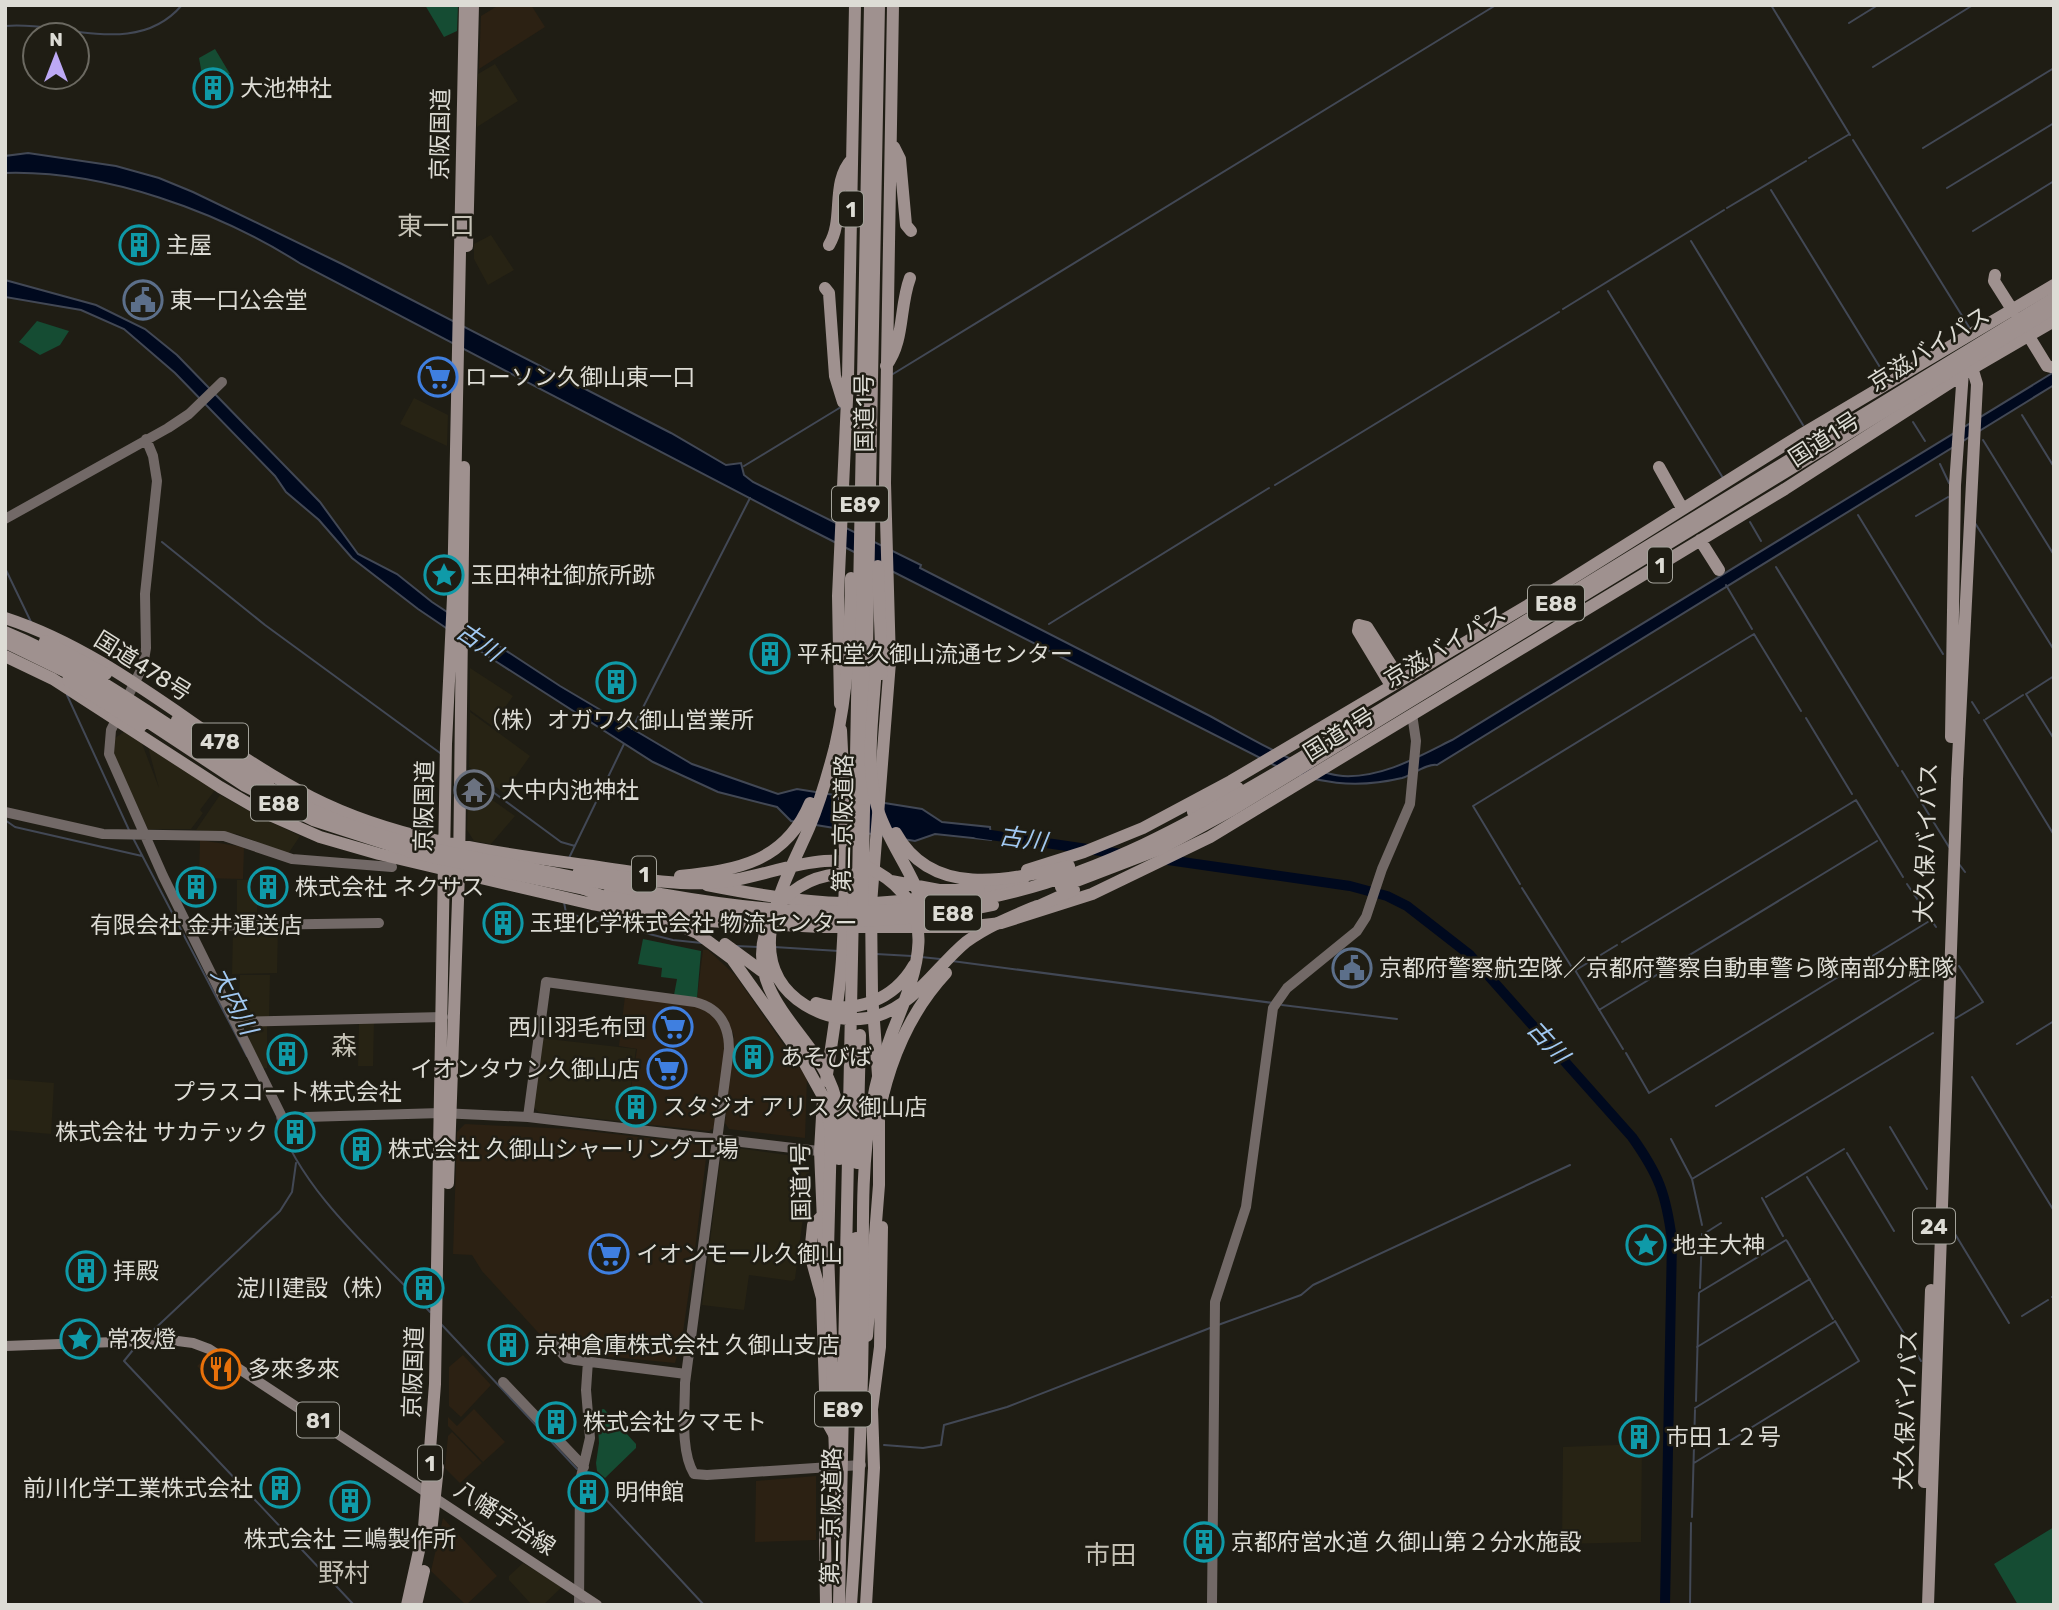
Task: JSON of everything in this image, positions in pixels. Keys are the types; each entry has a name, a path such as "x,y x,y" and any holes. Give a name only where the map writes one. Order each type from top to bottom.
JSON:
{"highway":[{"name":"京阪国道","path":"462,319 465,5"},
{"name":"京阪国道","path":"407,1605 432,1496 446,1113 459,872 463,657 458,600 461,354 473,5"},
{"name":"国道1号","path":"852,1605 861,1465 863,1372 879,1185 879,1086 871,927 857,912 846,849 837,643 848,377 855,5"},
{"path":"861,5 860,88 871,198"},
{"path":"870,5 873,84"},
{"path":"873,84 879,5"},
{"path":"871,198 885,89 886,5"},
{"name":"国道1号","path":"837,1466 836,1439 826,1420 822,1298 810,1254 813,1225 821,1217 820,1151 844,927 857,912 884,747 890,662 885,533 893,5"},
{"name":"第二京阪道路","path":"837,1605 873,84"},
{"path":"892,144 900,159 906,225 911,231"},
{"path":"829,245 835,230 841,173 852,159"},
{"path":"1996,275 1994,281 2013,311"},
{"path":"886,366 898,347 910,278"},
{"name":"国道1号","path":"444,844 458,850 615,869 857,912 939,895 1054,862 1125,836 1184,808 1557,587 1682,508 2054,286"},
{"path":"825,288 829,293 835,376 845,428"},
{"name":"京滋バイパス","path":"857,912 903,911 988,898 1101,864 1191,822 1402,697 2054,298"},
{"name":"京滋バイパス","path":"857,912 933,916 991,906 1077,883 1160,849 1290,775 2054,308"},
{"path":"1977,384 1988,363 2054,321"},
{"path":"1968,371 1965,354 1970,335"},
{"name":"国道1号","path":"857,912 871,927 1001,923 1092,894 1210,837 1700,540 1968,371 2028,337"},
{"path":"2028,337 2047,366 2051,367"},
{"path":"1853,406 1878,395 1953,349 1960,349 1965,354"},
{"name":"大久保バイパス","path":"1920,1605 1951,850 1976,417 1977,384 1968,371"},
{"name":"大久保バイパス","path":"1928,1605 1951,850 1957,428 1968,371"},
{"path":"867,383 882,665 880,778 888,816 899,838 923,865 957,879 1003,879 1069,866"},
{"path":"867,383 851,578 847,674 835,744 811,824 778,896 771,918 771,953 778,974 792,994 822,1014 855,1019 877,1016 909,998 974,936 1160,849"},
{"name":"第二京阪道路","path":"852,1605 867,383"},
{"path":"1941,388 1955,394 1957,428"},
{"path":"1659,467 1682,508"},
{"path":"1700,540 1719,570"},
{"path":"584,889 601,898 653,913 709,935 794,994 830,1007 848,1008 876,1001 892,991 912,968 923,940 922,903 886,830 874,794 878,566"},
{"path":"628,877 674,877 738,866 771,853 793,834 813,798 830,735 851,578"},
{"name":"京阪国道","path":"446,1113 443,1017 444,844 449,648 458,600"},
{"name":"国道478号","path":"5,618 59,640 134,684 270,773 327,804 388,829 444,844"},
{"path":"5,630 44,640 87,662 269,780 327,804"},
{"name":"E88","path":"5,630 83,669 217,758 295,802 366,830 712,904 777,912 857,912"},
{"path":"5,642 222,780 355,848"},
{"name":"E88","path":"5,642 89,683 245,786 313,820 399,849 584,889 745,918 857,912"},
{"name":"478","path":"5,656 53,679 240,799 291,825 355,848 444,869"},
{"path":"832,1383 839,1114 825,1070 781,1011 765,979 762,948 770,918 783,899 801,885 833,874 856,874 926,888 965,891 993,888 1069,866 1131,842 1192,813 1402,697"},
{"path":"458,850 628,877 712,883 822,861 849,862 886,877 904,895 913,911 919,937 917,965 882,1062 867,1137 863,1365"},
{"name":"国道1号","path":"444,869 648,915 717,923 844,927"},
{"path":"852,1605 875,1138 896,1054 918,1009 950,969 984,937 1037,906"},
{"name":"国道1号","path":"844,927 857,912"},
{"path":"828,1067 854,981 857,912"},
{"path":"653,913 698,933 732,959 800,1053 825,1100 831,1140 828,1250 840,1545"},
{"path":"866,1605 874,1468 872,1409 880,1347 883,1258 879,1185"},
{"name":"京阪国道","path":"416,1605 432,1496 444,1331 439,1313"},
{"path":"837,1466 837,1605"},
{"path":"825,1605 825,1534 827,1530 837,1526"}],"main road":[{"name":"八幡宇治線","path":"5,1346 148,1340 193,1343 234,1364 597,1605"}],"street":[{"path":"5,519 104,466 191,411 221,383"},
{"path":"146,439 158,481 145,594 144,666 109,736 109,754 188,926 283,1119"},
{"path":"1212,1605 1215,1302 1246,1207 1274,1004 1287,988 1357,931 1367,915 1381,872 1410,804 1416,729 1412,714"},
{"path":"5,812 79,830 126,836 224,836 292,859 392,867"},
{"path":"188,926 379,923"},
{"path":"527,1117 546,982 695,1002 717,1013 726,1027 729,1049 686,1374 686,1432 694,1474 861,1465"},
{"path":"236,1022 443,1017"},
{"path":"306,1117 446,1113 527,1117 879,1159"},
{"path":"550,1340 566,1358 686,1374"},
{"path":"579,1605 580,1481 590,1438 586,1398 588,1361"},
{"path":"503,1382 584,1467"}],"shaded area":[{"path":"499,5 531,5 545,27 479,69 481,16"},
{"path":"495,64 518,101 477,127 478,74"},
{"path":"491,235 514,270 488,285 474,259 474,244"},
{"path":"414,398 448,415 447,446 400,424"},
{"path":"470,668 513,696 492,726 470,710"},
{"path":"470,712 530,756 504,793 469,767"},
{"path":"125,731 141,741 159,788 148,747 215,790 200,810 203,813 191,829 148,829 114,755 115,738"},
{"path":"484,794 515,816 491,844 474,841 467,830 468,796 477,803"},
{"path":"220,795 300,836 288,854 237,834 196,830"},
{"path":"200,840 244,847 243,879 199,878"},
{"path":"237,880 257,880 257,923 237,923"},
{"path":"278,929 277,973 232,974 233,930"},
{"path":"703,950 708,950 735,975 807,1078 805,1138 729,1129 725,1123 734,1035 725,1017 697,998"},
{"path":"240,975 270,975 269,1019 248,1019 248,999 239,998"},
{"name":"イオンタウン久御山店","path":"625,996 703,1008 719,1021 725,1045 714,1128 709,1131 626,1122 637,1049 619,1046"},
{"path":"374,1022 373,1066 358,1066 359,1023"},
{"path":"247,1026 267,1026 267,1068 261,1068 245,1030"},
{"path":"540,1038 636,1049 626,1122 539,1112 533,1107"},
{"path":"5,1079 54,1083 51,1134 5,1130"},
{"path":"465,1124 570,1129 703,1144 707,1150 696,1242 682,1339 675,1363 582,1354 578,1357 565,1353 551,1337 545,1340 482,1271 472,1255 453,1254 457,1132"},
{"path":"722,1146 801,1157 809,1172 795,1279 792,1281 749,1275 744,1310 702,1305"},
{"path":"211,1353 235,1369 216,1386 197,1366"},
{"path":"463,1355 491,1385 461,1417 449,1406 449,1367"},
{"path":"474,1409 505,1442 483,1462 448,1426 448,1417 457,1426"},
{"path":"452,1432 482,1463 460,1483 445,1468 448,1436"},
{"path":"1642,1444 1641,1542 1562,1544 1563,1447"},
{"path":"816,1476 816,1540 755,1542 756,1481"},
{"path":"443,1518 497,1576 466,1605 431,1571"},
{"path":"523,1563 562,1587 543,1605 532,1605 509,1580 509,1576"}],"green space":[{"path":"425,5 458,5 457,31 444,37"},
{"path":"215,49 230,74 203,80 199,58"},
{"path":"37,321 69,331 60,345 40,355 19,342"},
{"path":"643,939 701,951 697,998 674,995 677,979 661,977 662,968 638,964"},
{"path":"604,1409 636,1444 636,1448 605,1478 597,1471 596,1463 599,1443 597,1410"},
{"path":"2054,1527 2054,1605 2018,1605 1994,1564"}],"water":[{"path":"28,153 116,166 159,178 193,192 342,264 671,433 726,465 741,463 744,475 753,482 921,565 920,568 1275,751 1312,768 1343,776 1386,770 1452,740 2054,372 2054,385 1437,765 1402,778 1368,783 1336,783 1305,777 1274,765 799,524 234,227 197,211 120,186 81,178 5,173 5,156"},
{"path":"5,280 96,305 145,329 177,355 320,502 358,554 397,574 432,602 560,686 692,764 778,794 797,789 922,809 942,822 990,827 991,840 935,834 915,841 791,821 777,807 718,792 653,762 418,609 352,558 319,520 286,492 275,476 175,373 124,329 81,310 5,297"}],"waterway":[{"path":"5,26 121,34 143,30 164,21 182,5"},
{"path":"893,374 1496,5"},
{"path":"1771,5 1850,135"},
{"path":"1849,23 1878,5"},
{"path":"1873,67 1973,5"},
{"path":"1923,148 2054,68"},
{"path":"1947,188 2054,123"},
{"path":"1809,158 1848,135"},
{"path":"1853,140 1969,327"},
{"path":"1727,208 1806,161"},
{"path":"1973,231 2054,181"},
{"path":"1771,190 1886,377"},
{"path":"1563,309 1724,210"},
{"path":"1691,241 1803,425"},
{"path":"1608,291 1723,478"},
{"path":"1275,485 1559,312"},
{"path":"744,466 841,407"},
{"path":"2022,415 2054,467"},
{"path":"1913,422 1925,441"},
{"path":"1983,440 2054,555"},
{"path":"1940,464 1949,483"},
{"path":"1049,624 1269,488"},
{"path":"1916,516 1948,497"},
{"path":"632,729 750,498"},
{"path":"1858,515 1943,654"},
{"path":"1750,522 1761,541"},
{"path":"1975,523 2054,650"},
{"path":"162,542 265,625 440,753"},
{"path":"1776,567 1898,766"},
{"path":"5,568 32,624"},
{"path":"1726,585 1752,629"},
{"path":"1520,884 1473,806 1754,634 1801,711"},
{"path":"2026,694 2054,676"},
{"path":"2026,694 2054,739"},
{"path":"67,695 129,830"},
{"path":"1986,719 2023,695"},
{"path":"1972,702 1979,713"},
{"path":"1806,718 1852,794"},
{"path":"1984,720 2054,835"},
{"path":"569,858 624,744"},
{"path":"1902,771 1949,847"},
{"path":"467,773 561,842 575,846"},
{"path":"1622,942 1856,800 1903,877"},
{"path":"5,820 15,827 142,856"},
{"name":"古川","path":"977,833 1122,854"},
{"name":"大内川","path":"133,838 247,1056"},
{"path":"1599,1010 1877,841"},
{"name":"古川","path":"1161,859 1350,886 1387,896 1407,906 1470,955 1641,1150 1660,1186 1672,1240 1665,1605"},
{"path":"1959,864 1965,872"},
{"path":"1907,884 1936,927"},
{"path":"1522,888 1571,966"},
{"path":"564,902 566,913 673,940 702,943"},
{"path":"1626,1053 1649,1093 1931,920"},
{"path":"1576,970 1617,945"},
{"path":"736,946 758,947"},
{"path":"774,947 839,951"},
{"path":"876,954 912,956"},
{"path":"921,957 940,959"},
{"path":"952,961 1273,1003"},
{"path":"1956,1018 1983,1002 1959,966"},
{"path":"1575,970 1623,1049"},
{"path":"1716,1106 1927,975"},
{"path":"1282,1005 1397,1019"},
{"path":"2017,1044 2054,1021"},
{"path":"1692,1179 1933,1033"},
{"path":"1972,1077 2054,1211"},
{"path":"277,1118 289,1146 322,1197 430,1312"},
{"path":"1890,1127 1927,1189"},
{"path":"1671,1139 1692,1179 1702,1225"},
{"path":"1766,1197 1844,1149"},
{"path":"1847,1153 1894,1231"},
{"path":"146,1337 280,1211 292,1192 296,1163"},
{"path":"1218,1325 1301,1295 1313,1285 1570,1165"},
{"path":"1807,1177 1921,1361"},
{"path":"1762,1198 1783,1236"},
{"path":"1702,1235 1721,1223"},
{"path":"1949,1224 2009,1323"},
{"path":"1700,1288 1702,1234"},
{"path":"1700,1292 1786,1240"},
{"path":"1787,1241 1833,1319"},
{"path":"1697,1347 1810,1279"},
{"path":"1696,1401 1699,1293"},
{"path":"2022,1316 2048,1300"},
{"path":"1694,1463 1859,1361 1835,1321"},
{"path":"1695,1408 1834,1322"},
{"path":"441,1324 577,1469"},
{"path":"884,1445 923,1448 941,1445 944,1425 1007,1407 1210,1328"},
{"path":"137,1345 124,1361 354,1605"},
{"path":"1692,1517 1695,1410"},
{"path":"587,1479 704,1605"},
{"path":"1690,1605 1691,1523"}],"place":[{"name":"大池神社","path":"213,88"},
{"name":"主屋","path":"139,245"},
{"name":"東一口公会堂","path":"143,300"},
{"name":"ローソン久御山東一口","path":"438,377"},
{"name":"玉田神社御旅所跡","path":"444,575"},
{"name":"平和堂久御山流通センター","path":"770,654"},
{"name":"（株）オガワ久御山営業所","path":"616,682"},
{"name":"大中内池神社","path":"474,790"},
{"name":"有限会社 金井運送店","path":"196,887"},
{"name":"株式会社 ネクサス","path":"268,887"},
{"name":"玉理化学株式会社 物流センター","path":"503,923"},
{"name":"京都府警察航空隊／京都府警察自動車警ら隊南部分駐隊","path":"1352,968"},
{"name":"西川羽毛布団","path":"673,1027"},
{"name":"プラスコート株式会社","path":"287,1054"},
{"name":"あそびば","path":"753,1057"},
{"name":"イオンタウン久御山店","path":"667,1069"},
{"name":"スタジオ アリス 久御山店","path":"636,1107"},
{"name":"株式会社 サカテック","path":"295,1132"},
{"name":"株式会社 久御山シャーリング工場","path":"361,1149"},
{"name":"地主大神","path":"1646,1245"},
{"name":"イオンモール久御山","path":"609,1254"},
{"name":"拝殿","path":"86,1271"},
{"name":"淀川建設（株）","path":"424,1288"},
{"name":"常夜燈","path":"80,1339"},
{"name":"京神倉庫株式会社 久御山支店","path":"508,1345"},
{"name":"多來多來","path":"221,1369"},
{"name":"株式会社クマモト","path":"556,1422"},
{"name":"市田１２号","path":"1639,1437"},
{"name":"前川化学工業株式会社","path":"280,1488"},
{"name":"明伸館","path":"588,1492"},
{"name":"株式会社 三嶋製作所","path":"350,1501"},
{"name":"京都府営水道 久御山第２分水施設","path":"1204,1542"}],"district":[{"name":"東一口","path":"436,226"},
{"name":"森","path":"344,1046"},
{"name":"市田","path":"1110,1555"},
{"name":"野村","path":"344,1573"}]}
